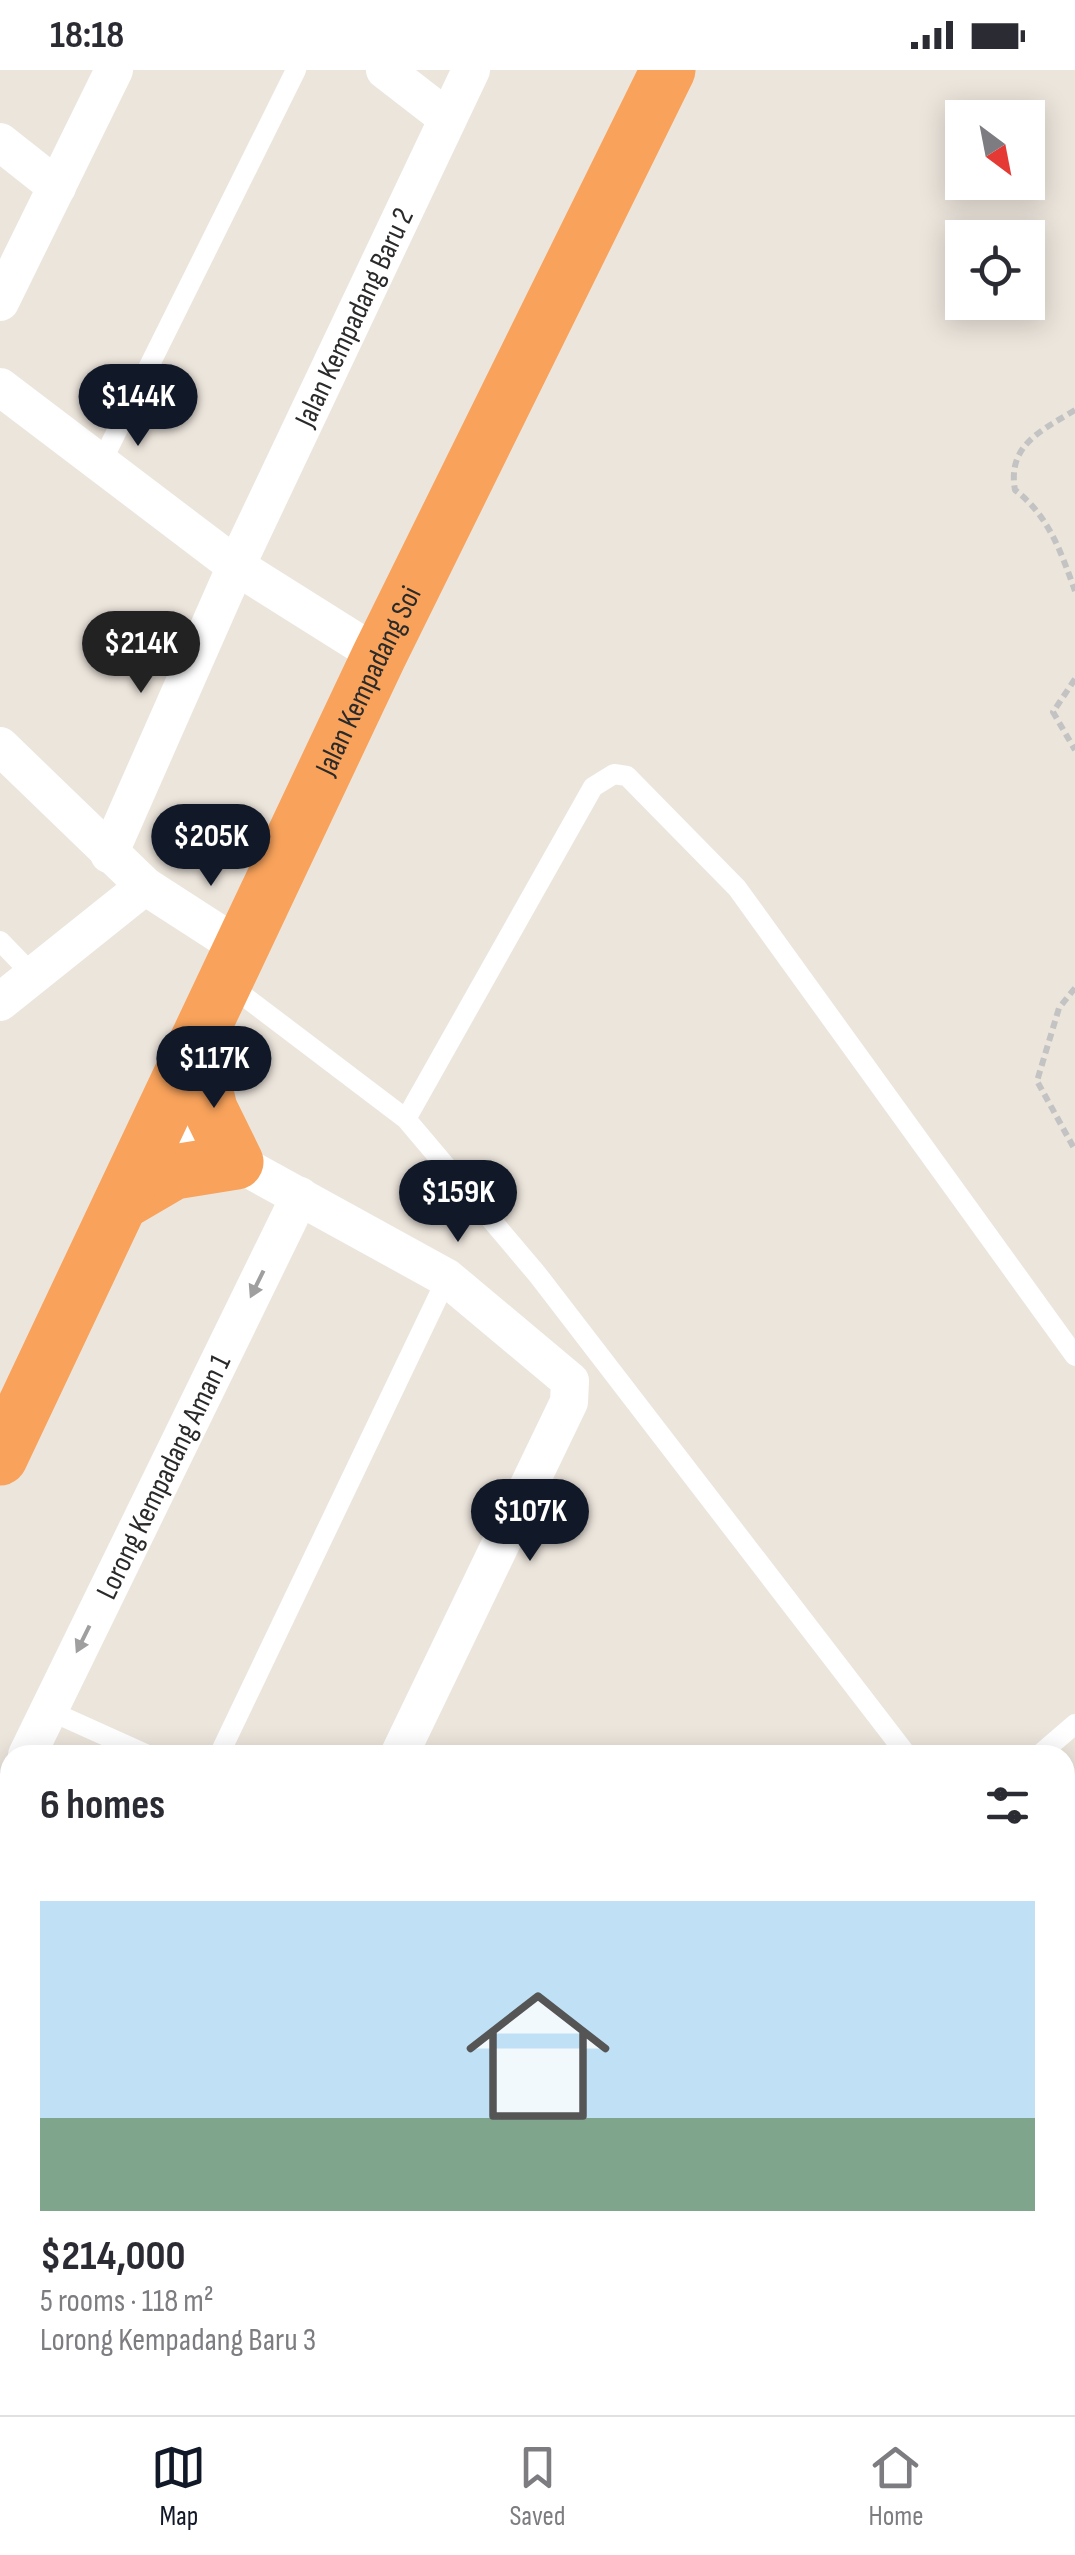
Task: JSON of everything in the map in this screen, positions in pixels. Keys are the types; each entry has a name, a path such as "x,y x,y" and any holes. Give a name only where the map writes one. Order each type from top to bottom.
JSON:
{"highway":[{"name":"Jalan Kempadang Soi","path":"7,1424 121,1203 379,656 668,70"},
{"path":"121,1203 174,1172 236,1162 210,1109 196,1045"}],"street":[{"path":"0,302 114,70"},
{"path":"385,70 447,118"},
{"name":"Jalan Kempadang Baru 2","path":"108,854 236,566 472,70"},
{"path":"0,142 57,187"},
{"path":"0,387 236,566 379,656"},
{"path":"0,746 108,854 234,965"},
{"path":"0,1002 145,886"},
{"path":"160,1120 448,1278 564,1372 572,1391 404,1745"},
{"name":"Lorong Kempadang Aman 1","path":"32,1745 300,1196"}],"lane":[{"path":"102,464 296,70"},
{"path":"406,1119 593,787 614,774 627,776 736,888 1075,1356"},
{"path":"0,941 34,975"},
{"path":"234,965 406,1119 537,1274 898,1745"},
{"path":"225,1745 448,1278"},
{"path":"48,1710 126,1745"},
{"path":"1051,1745 1075,1724"}],"path":[{"path":"1075,410 1019,450 1012,470 1016,490 1036,506 1056,540 1075,591"},
{"path":"1075,679 1053,712 1075,750"},
{"path":"1075,988 1058,1008 1037,1081 1075,1150"}]}
